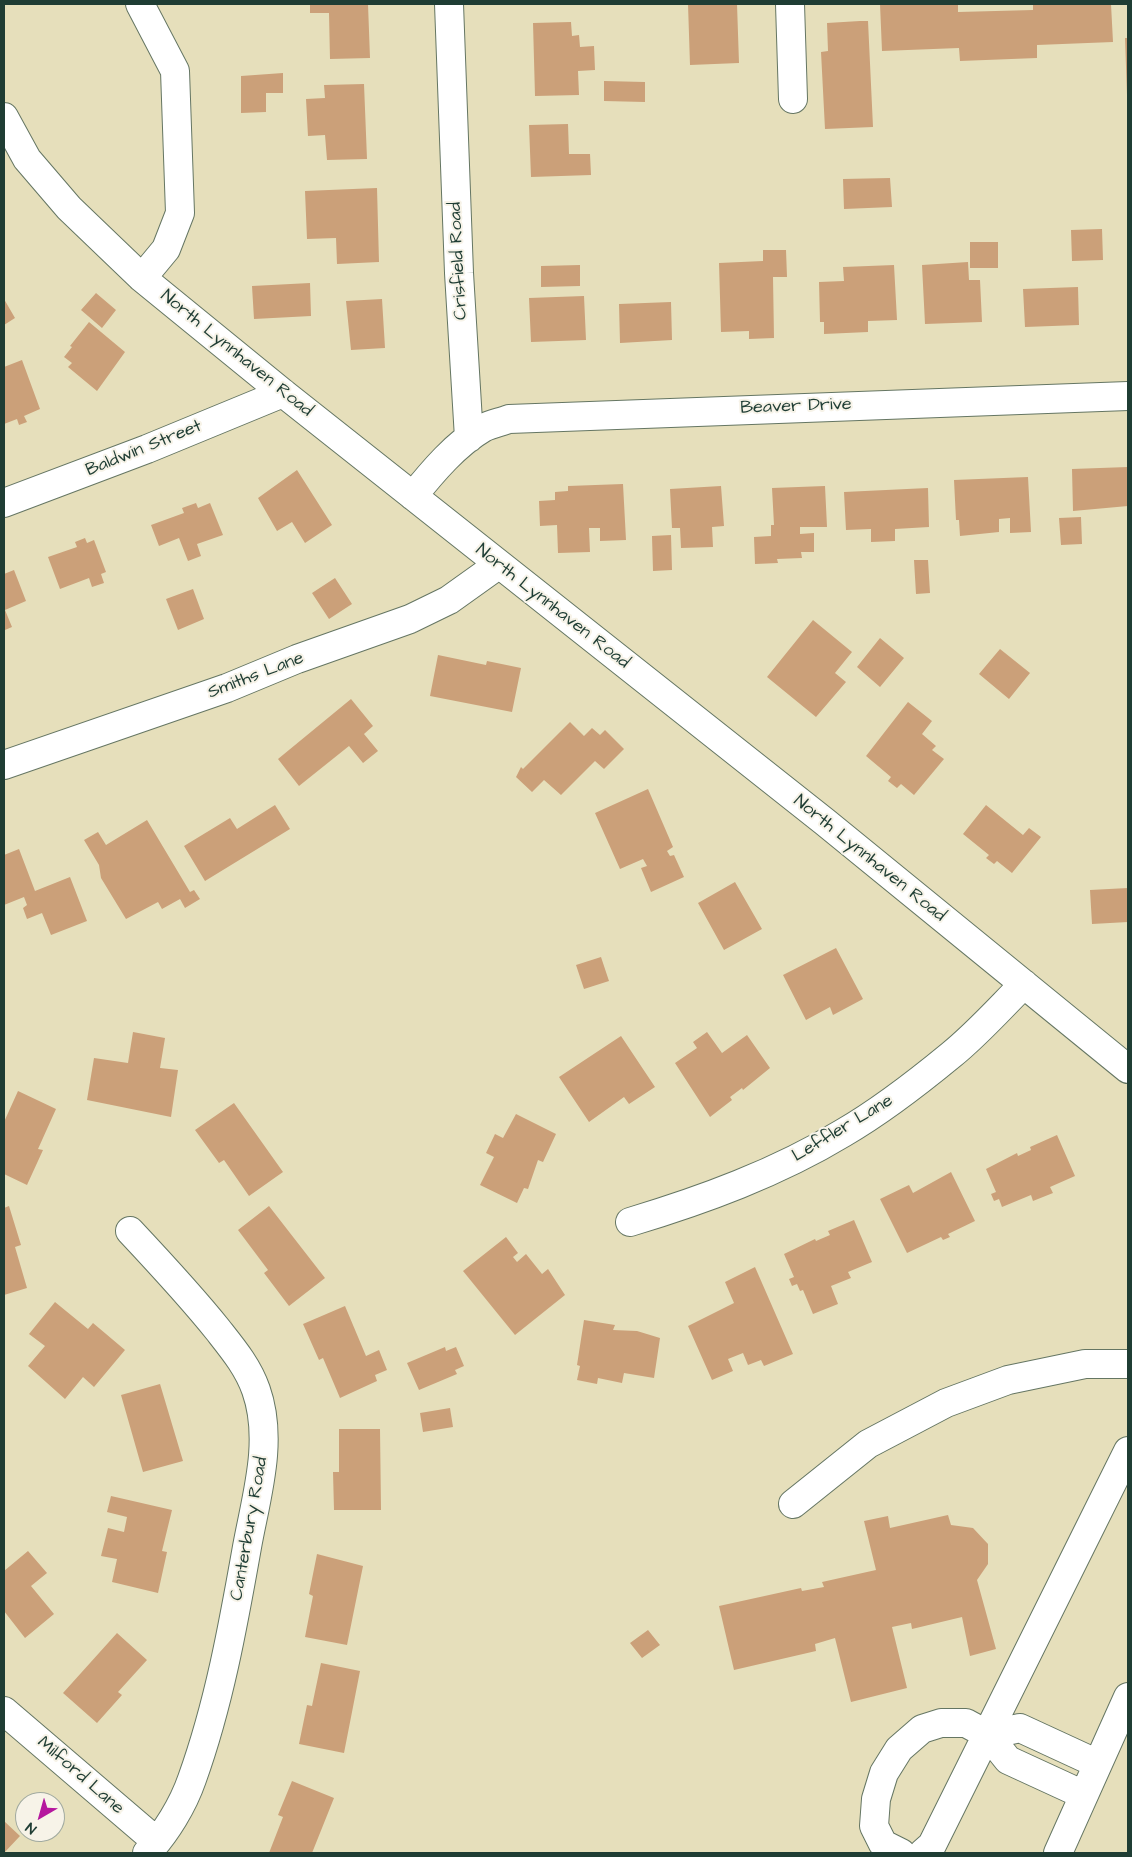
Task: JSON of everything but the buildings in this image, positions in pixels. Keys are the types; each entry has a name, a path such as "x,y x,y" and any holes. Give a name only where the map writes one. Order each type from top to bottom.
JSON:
{"street":[{"path":"140,4 175,71 180,213 166,249 142,278"},
{"name":"Crisfield Road","path":"449,4 459,273 469,438"},
{"path":"790,4 793,99"},
{"name":"North Lynnhaven Road","path":"4,117 33,166 69,208 142,278 283,393 825,822 1128,1070"},
{"name":"Baldwin Street","path":"4,503 147,449 283,393"},
{"name":"Beaver Drive","path":"469,438 485,427 509,419 1128,396"},
{"path":"413,496 431,474 469,438"},
{"name":"Smiths Lane","path":"4,765 227,688 297,659 410,619 449,600 498,564"},
{"name":"Leffler Lane","path":"630,1222 724,1190 800,1156 843,1133 893,1100 952,1054 1024,984"},
{"name":"Canterbury Road","path":"130,1231 188,1293 243,1362 256,1390 263,1416 264,1453 234,1621 218,1693 192,1781 177,1811 151,1847"},
{"path":"793,1504 868,1444 946,1403 1008,1380 1085,1364 1128,1364"},
{"path":"923,1853 932,1845 1128,1451"},
{"path":"1058,1853 1084,1795 1112,1752 1128,1697"},
{"name":"Milford Lane","path":"4,1711 151,1847"},
{"path":"901,1853 883,1844 874,1826 878,1790 884,1773 899,1749 922,1729 941,1723 966,1722 988,1735 1008,1760 1084,1795"},
{"path":"988,1735 1020,1728 1112,1752"}]}
